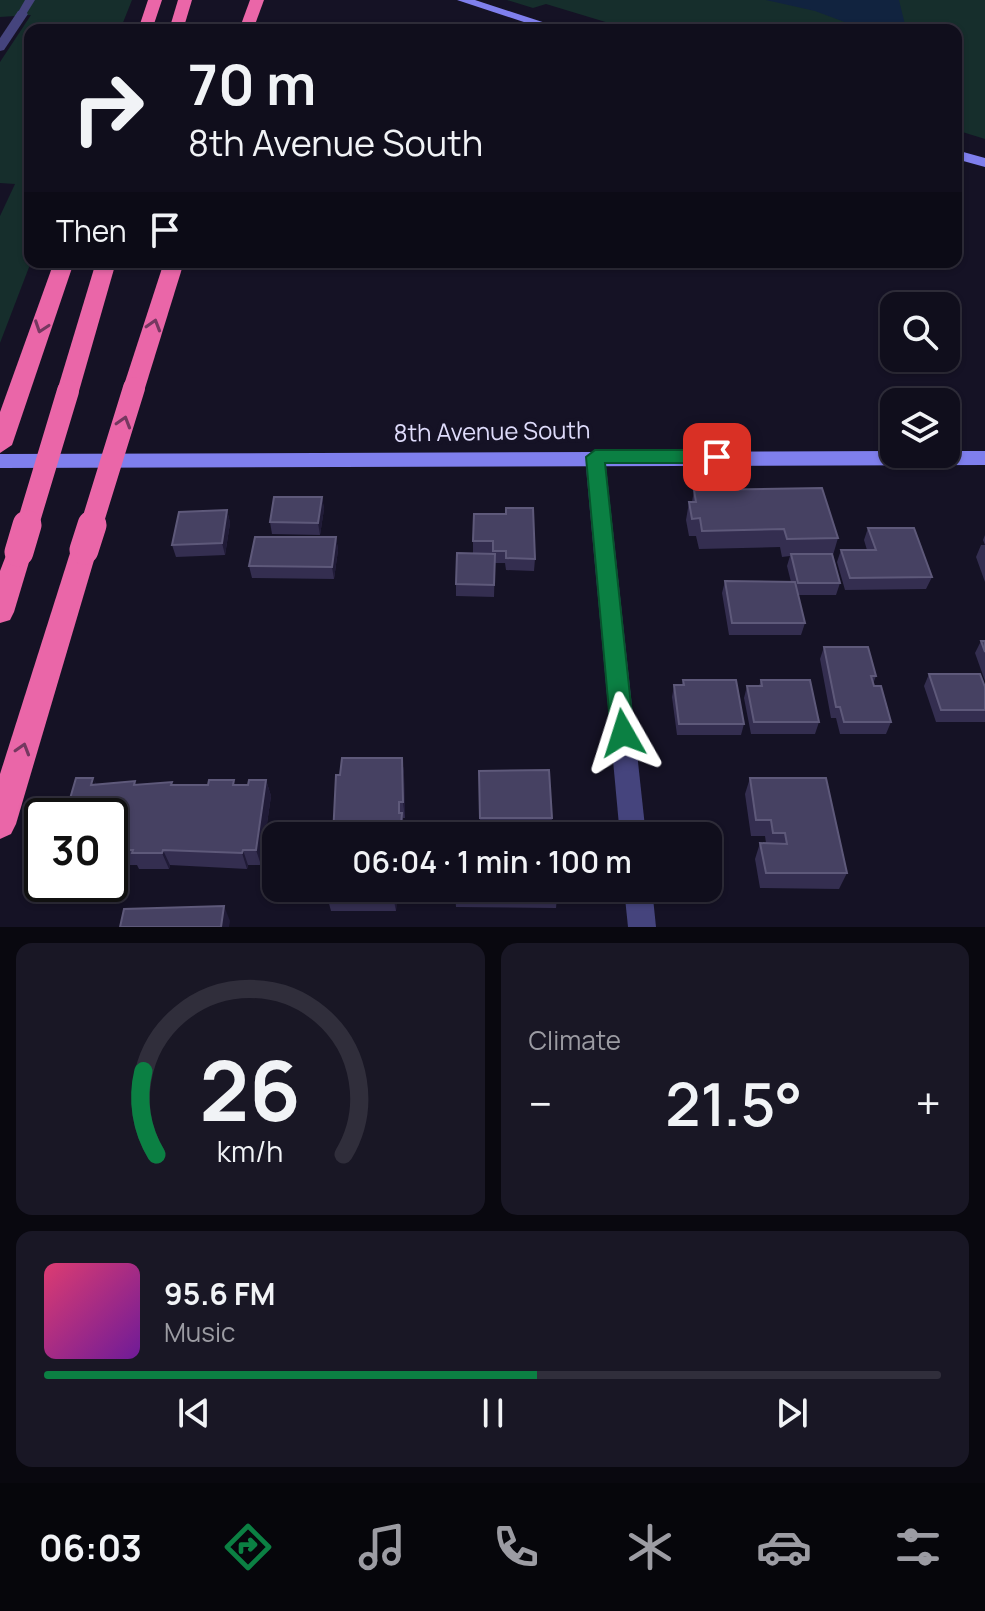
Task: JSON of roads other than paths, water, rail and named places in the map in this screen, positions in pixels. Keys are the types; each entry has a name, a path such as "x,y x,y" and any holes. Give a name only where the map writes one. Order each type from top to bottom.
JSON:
{"highway":[{"path":"147,24 155,0"},
{"path":"178,24 185,0"},
{"path":"246,24 249,0"},
{"path":"247,24 257,0"},
{"path":"0,445 62,268"},
{"path":"0,612 104,268"},
{"path":"0,824 172,268"}],"street":[{"path":"463,0 541,24"},
{"path":"0,25 18,20"},
{"path":"0,47 18,20"},
{"path":"962,156 985,163"},
{"path":"595,457 632,822"},
{"name":"8th Avenue South","path":"0,461 985,458"},
{"path":"639,902 642,927"}],"lane":[{"path":"18,20 30,0"}],"water":[{"path":"766,0 899,0 905,24 850,24 815,11"}]}
